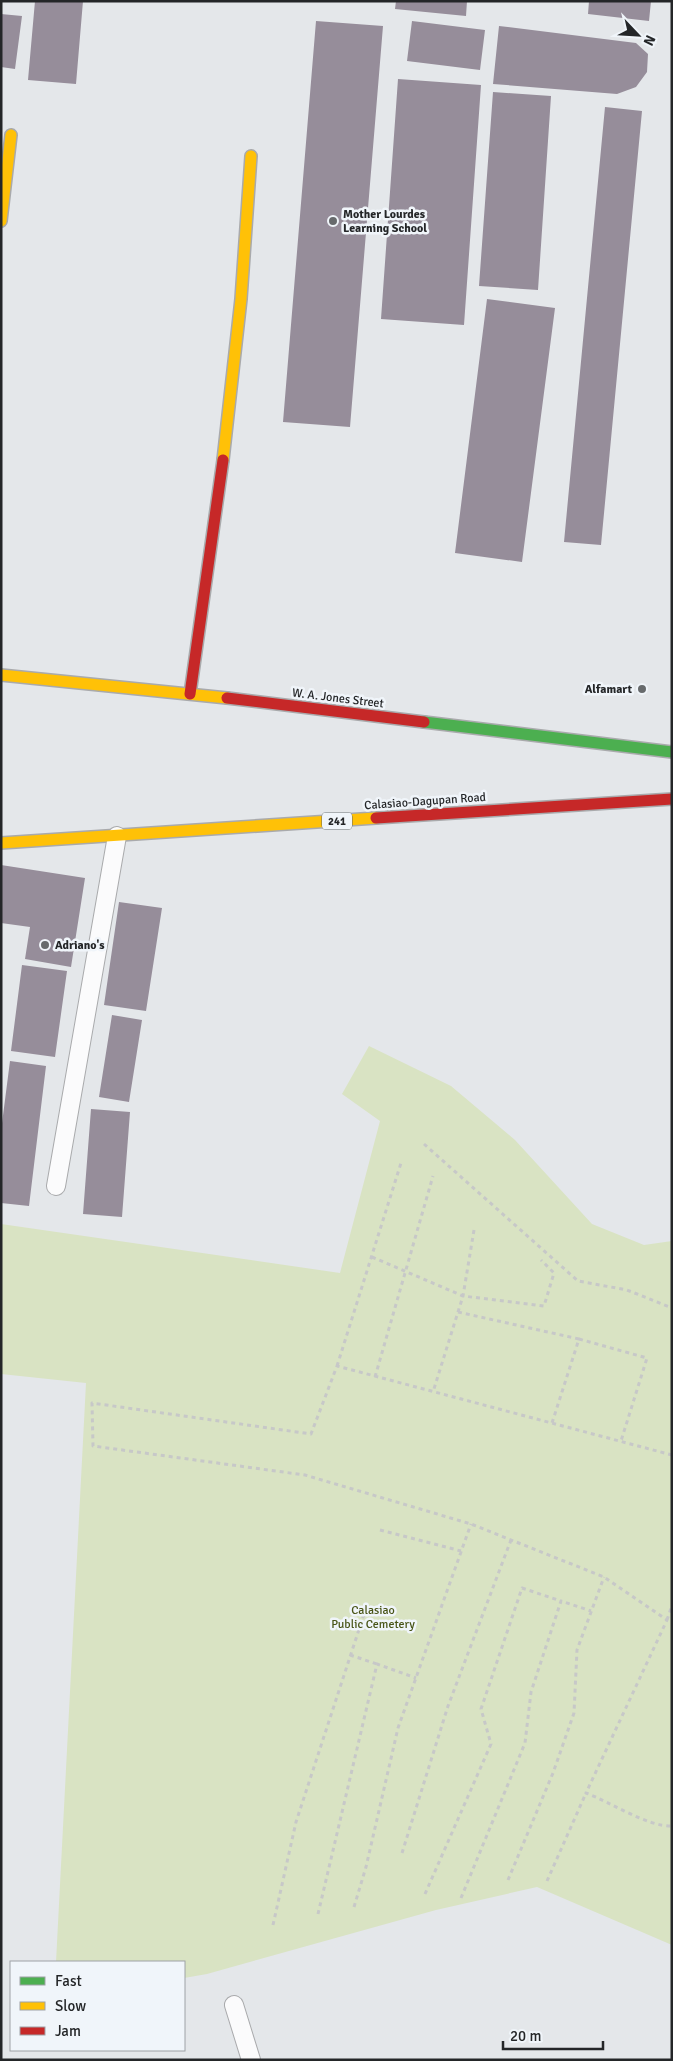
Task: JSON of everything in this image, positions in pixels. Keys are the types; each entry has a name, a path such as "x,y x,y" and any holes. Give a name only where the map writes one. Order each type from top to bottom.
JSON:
{"main road":[{"path":"1,222 12,135"},
{"path":"190,694 219,497 241,299 251,156"},
{"name":"W. A. Jones Street","path":"1,675 190,694 672,752"},
{"name":"Calasiao-Dagupan Road","path":"1,844 672,798"}],"lane":[{"path":"56,1186 117,836"},
{"path":"234,2005 251,2060"}],"path":[{"path":"424,1144 578,1281 627,1290 672,1308"},
{"path":"401,1163 337,1366 311,1434 92,1404 93,1446 305,1475 471,1524 604,1577 667,1620"},
{"path":"375,1376 434,1176"},
{"path":"433,1392 463,1296 474,1230"},
{"path":"372,1257 463,1296 544,1306 554,1272 540,1260"},
{"path":"458,1312 579,1339 647,1358 621,1441"},
{"path":"552,1423 579,1339"},
{"path":"337,1366 672,1455"},
{"path":"354,1907 366,1867 398,1728 471,1524"},
{"path":"380,1530 461,1551"},
{"path":"402,1853 448,1706 510,1540"},
{"path":"508,1880 553,1773 574,1713 577,1650 604,1577"},
{"path":"425,1894 491,1744 481,1709 522,1588 591,1611"},
{"path":"461,1898 525,1743 531,1692 561,1601"},
{"path":"273,1925 296,1822 367,1605"},
{"path":"547,1881 667,1620 672,1605"},
{"path":"350,1655 416,1678"},
{"path":"318,1914 378,1664"},
{"path":"586,1793 606,1800 634,1816 672,1826"}],"green space":[{"name":"Calasiao Public Cemetery","path":"369,1046 451,1086 515,1140 592,1224 644,1245 672,1241 672,1945 537,1887 436,1910 207,1974 185,1978 185,1961 56,1961 86,1383 1,1374 1,1224 340,1273 380,1121 342,1094"}],"building":[{"path":"35,1 83,1 76,84 28,80"},
{"path":"396,1 467,1 466,16 395,9"},
{"path":"589,1 651,1 649,21 588,14"},
{"path":"1,14 22,16 15,69 1,67"},
{"name":"Mother Lourdes Learning School","path":"316,21 383,26 350,427 283,422"},
{"path":"412,21 485,30 480,70 407,61"},
{"path":"499,26 636,43 648,54 647,72 636,87 617,94 493,84"},
{"path":"398,79 481,85 464,325 381,319"},
{"path":"493,92 551,96 538,290 479,286"},
{"path":"605,107 642,111 601,545 564,542"},
{"path":"487,299 555,308 522,562 455,553"},
{"path":"1,865 85,878 71,967 25,959 30,927 1,923"},
{"path":"119,902 162,908 146,1011 104,1005"},
{"path":"22,965 67,971 55,1057 11,1051"},
{"path":"112,1015 142,1020 129,1102 99,1097"},
{"path":"10,1061 46,1066 29,1206 1,1203 1,1131"},
{"path":"91,1109 130,1112 122,1217 83,1214"}],"traffic: fast":[{"path":"424,722 672,752"}],"traffic: slow":[{"path":"1,221 11,135"},
{"path":"223,460 241,299 251,156"},
{"path":"1,675 227,698"},
{"path":"1,843 376,818"}],"traffic: jam":[{"path":"190,694 223,460"},
{"path":"227,698 424,722"},
{"path":"376,818 672,799"}],"place":[{"name":"Mother Lourdes Learning School","path":"333,221"},
{"name":"Alfamart","path":"642,689"},
{"name":"Adriano's","path":"45,945"}]}
